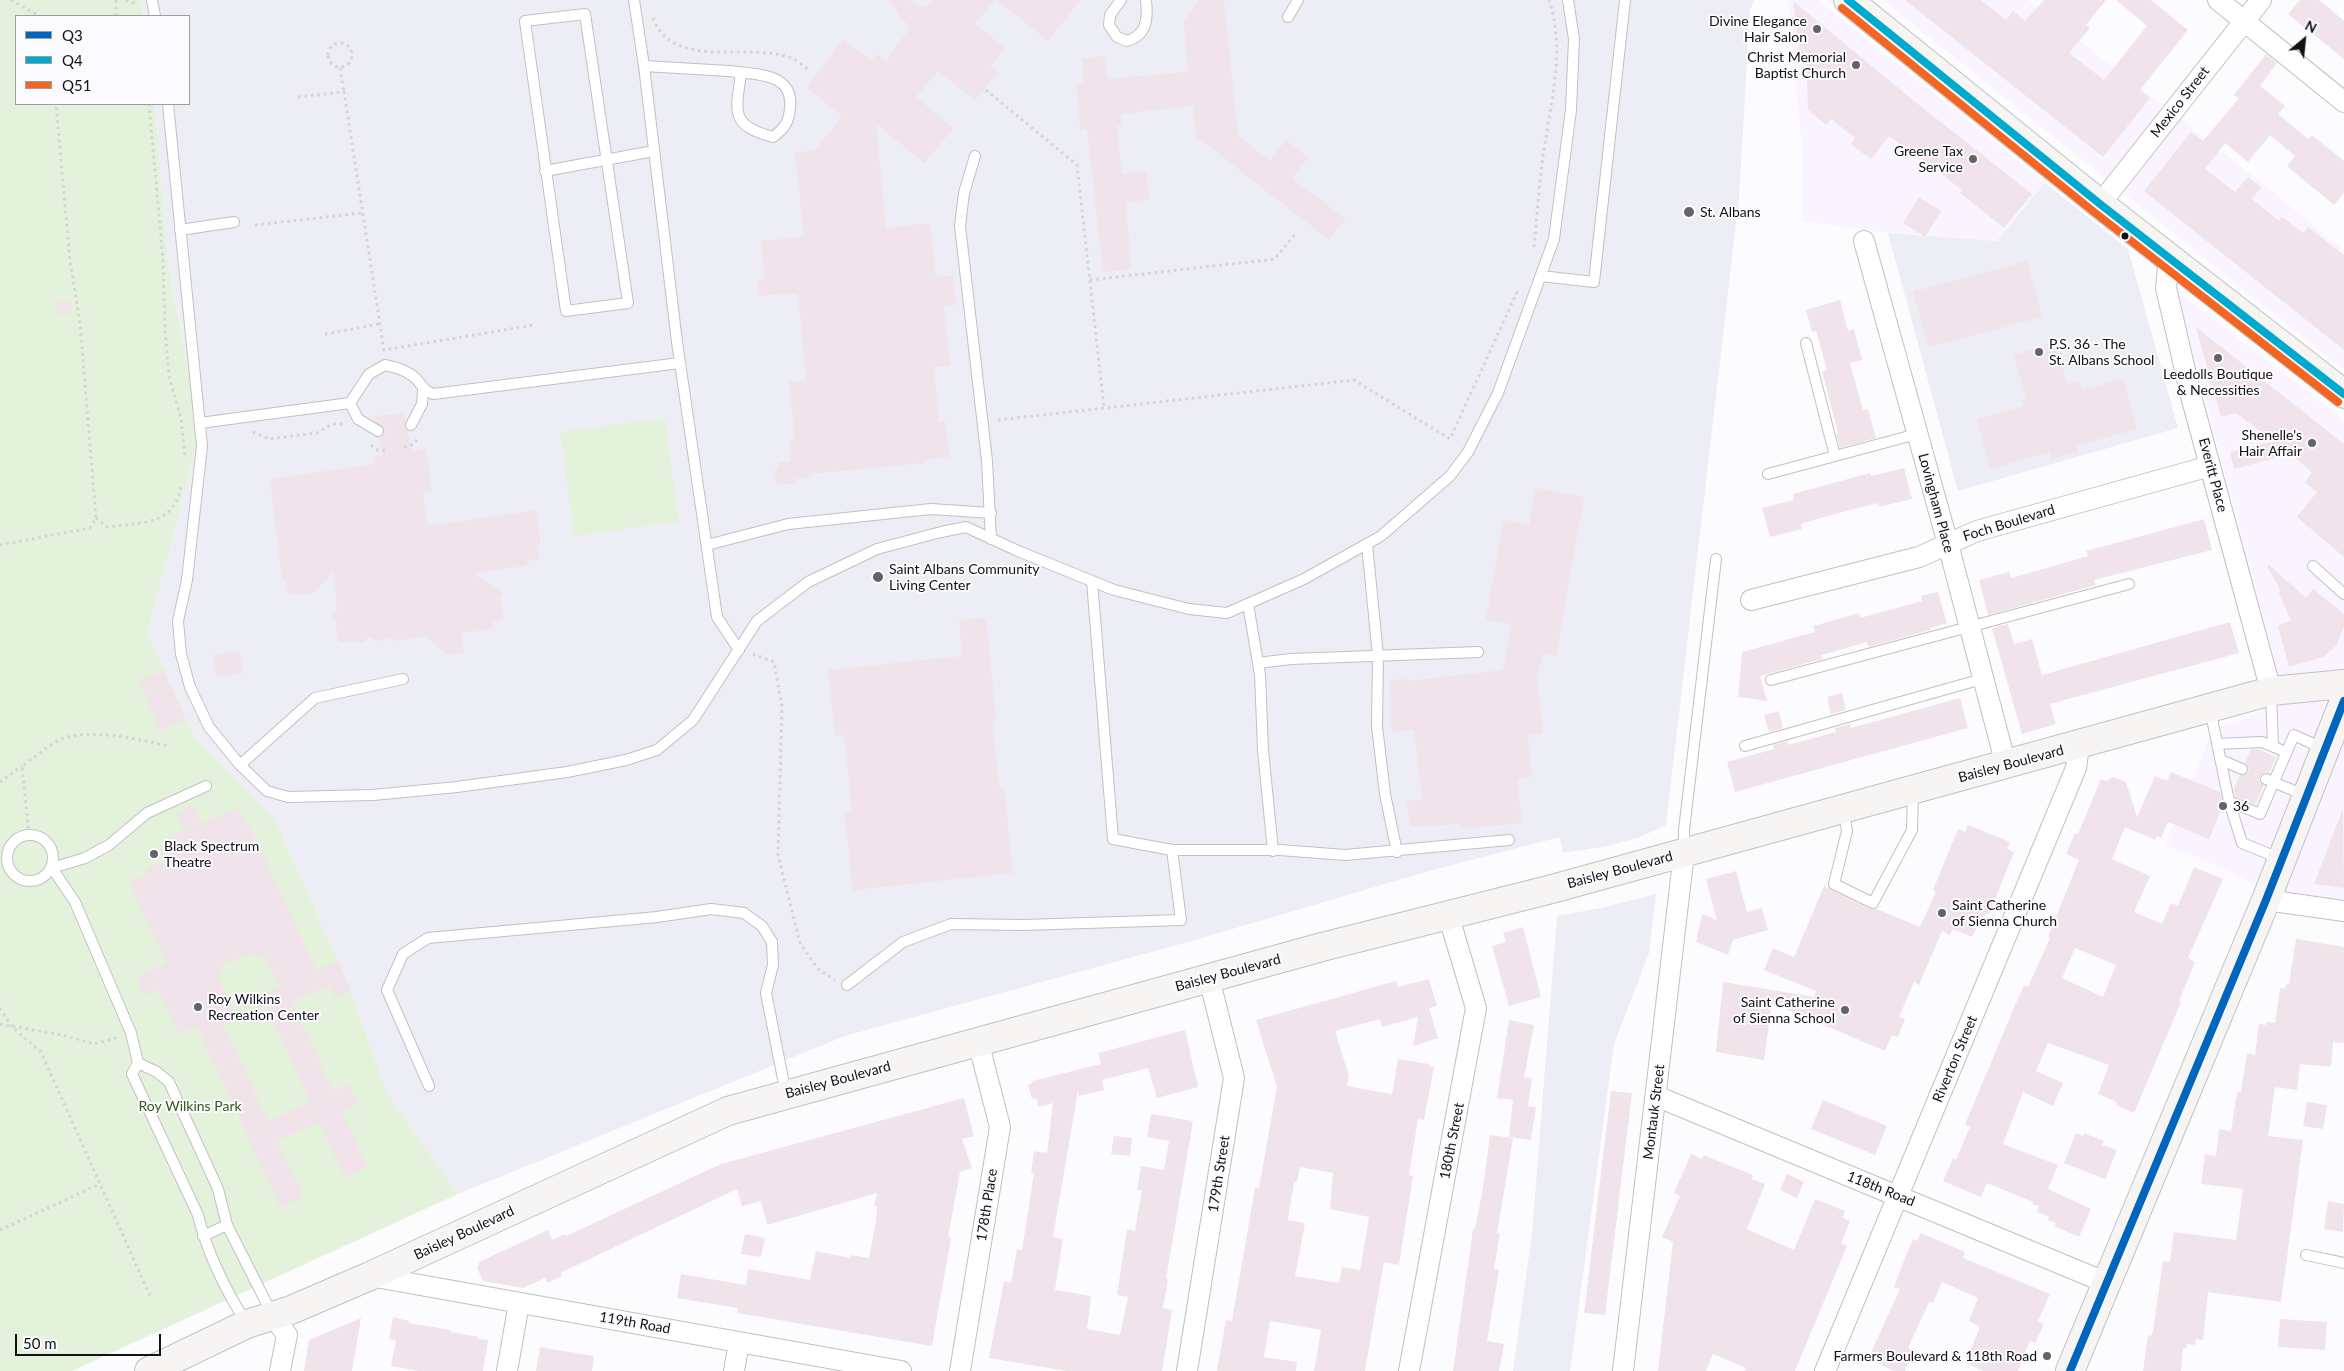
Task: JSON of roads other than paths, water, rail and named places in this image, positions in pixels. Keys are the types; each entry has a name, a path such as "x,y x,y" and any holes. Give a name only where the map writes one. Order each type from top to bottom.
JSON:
{"street":[{"path":"1849,0 2100,204 2344,394"},
{"path":"2218,0 2344,102"},
{"name":"Mexico Street","path":"2100,204 2261,0"},
{"name":"Lovingham Place","path":"1864,241 1948,544 2006,765"},
{"name":"Everitt Place","path":"2169,258 2166,288 2210,466 2271,691"},
{"name":"Foch Boulevard","path":"1752,600 1919,557 1977,531 2210,466"},
{"name":"Baisley Boulevard","path":"150,1371 247,1324 273,1316 370,1276 728,1111 1209,978 1448,914 1552,889 2079,746 2271,691 2344,684"},
{"path":"2070,1371 2266,900 2344,702"},
{"name":"Riverton Street","path":"1825,1371 2076,768 2079,746"},
{"name":"Montauk Street","path":"1623,1371 1684,853"},
{"path":"2266,900 2344,911"},
{"name":"180th Street","path":"1409,1371 1476,1008 1448,914"},
{"name":"179th Street","path":"1187,1371 1234,1078 1209,978"},
{"name":"178th Place","path":"960,1371 1000,1127 978,1042"},
{"name":"118th Road","path":"1656,1096 2107,1283"},
{"name":"119th Road","path":"370,1276 901,1371"},
{"path":"508,1371 519,1303"},
{"path":"273,1316 287,1335 280,1371"},
{"path":"734,1371 739,1342"}],"lane":[{"path":"152,0 155,15"},
{"path":"634,0 644,66 680,363 717,617 739,650"},
{"path":"1121,0 1110,15 1109,25 1117,37 1128,41 1138,38 1144,30 1148,15 1146,0"},
{"path":"1288,17 1298,0"},
{"path":"168,105 202,446 187,580 178,621 181,654 190,687 209,727 240,765 267,791 288,797 373,795 458,787 567,772 626,760 657,750 693,720 757,621 808,582 877,549 966,527 1114,590 1189,610 1227,613 1304,579 1381,536 1450,476 1468,452 1498,393 1554,239 1571,110 1574,39 1568,0"},
{"path":"1540,276 1594,282 1625,0"},
{"path":"585,14 628,302 566,311 545,171 525,21 585,14"},
{"path":"644,66 741,73 780,80 788,88 791,100 790,115 784,129 773,137 753,132 744,127 736,110 741,73"},
{"path":"545,171 654,151"},
{"path":"975,156 964,193 960,226 987,460 991,539"},
{"path":"180,230 234,222"},
{"path":"1806,344 1835,456"},
{"path":"423,390 433,394 680,363"},
{"path":"200,423 350,403 369,374 385,365 398,368 418,380 423,390 422,404 412,425"},
{"path":"350,403 358,419 378,431"},
{"path":"1768,474 1918,434"},
{"path":"707,545 788,524 931,509 991,513"},
{"path":"1367,544 1378,656 1377,726 1385,794 1397,852"},
{"path":"1684,853 1684,830 1716,559"},
{"path":"2313,566 2344,594"},
{"path":"1092,581 1113,839 1172,850 1273,850 1345,855 1397,852 1509,840"},
{"path":"1771,680 2129,584"},
{"path":"1248,604 1258,663 1273,850"},
{"path":"1258,663 1478,652"},
{"path":"240,765 315,698 404,679"},
{"path":"1745,746 1982,679"},
{"path":"2271,691 2273,746"},
{"path":"2210,708 2229,800 2242,843 2281,859"},
{"path":"2229,800 2260,814 2270,780 2294,736 2325,750"},
{"path":"2217,744 2262,742 2286,752"},
{"path":"2221,760 2242,769"},
{"path":"2270,780 2307,796"},
{"path":"206,786 147,814 109,846 85,858 52,868 42,879 27,882 20,880 9,869 7,862 10,847 22,836 29,835 44,839 50,845 53,852 52,868 75,902 131,1033 138,1063 132,1074 198,1215 203,1236 236,1306 247,1324"},
{"path":"1843,810 1847,831 1834,884 1873,903 1912,830 1913,790"},
{"path":"847,985 904,942 951,924 1023,925 1181,920 1172,850"},
{"path":"429,1086 388,990 403,954 428,938 657,917 710,909 744,912 762,926 772,942 773,965 766,993 786,1095"},
{"path":"138,1063 157,1072 169,1082 218,1189 227,1225 273,1316"},
{"path":"203,1236 227,1225"},
{"path":"2306,1255 2344,1263"}],"place":[{"name":"Divine Elegance Hair Salon","path":"1817,29"},
{"name":"Christ Memorial Baptist Church","path":"1856,65"},
{"name":"Greene Tax Service","path":"1973,159"},
{"name":"St. Albans","path":"1689,212"},
{"name":"P.S. 36 - The St. Albans School","path":"2039,352"},
{"name":"Leedolls Boutique & Necessities","path":"2218,358"},
{"name":"Shenelle's Hair Affair","path":"2312,443"},
{"name":"Saint Albans Community Living Center","path":"878,577"},
{"name":"36","path":"2223,806"},
{"name":"Black Spectrum Theatre","path":"154,854"},
{"name":"Saint Catherine of Sienna Church","path":"1942,913"},
{"name":"Roy Wilkins Recreation Center","path":"198,1007"},
{"name":"Saint Catherine of Sienna School","path":"1845,1010"},
{"name":"Farmers Boulevard & 118th Road","path":"2047,1356"}],"park label":[{"name":"Roy Wilkins Park","path":"190,1106"}]}
